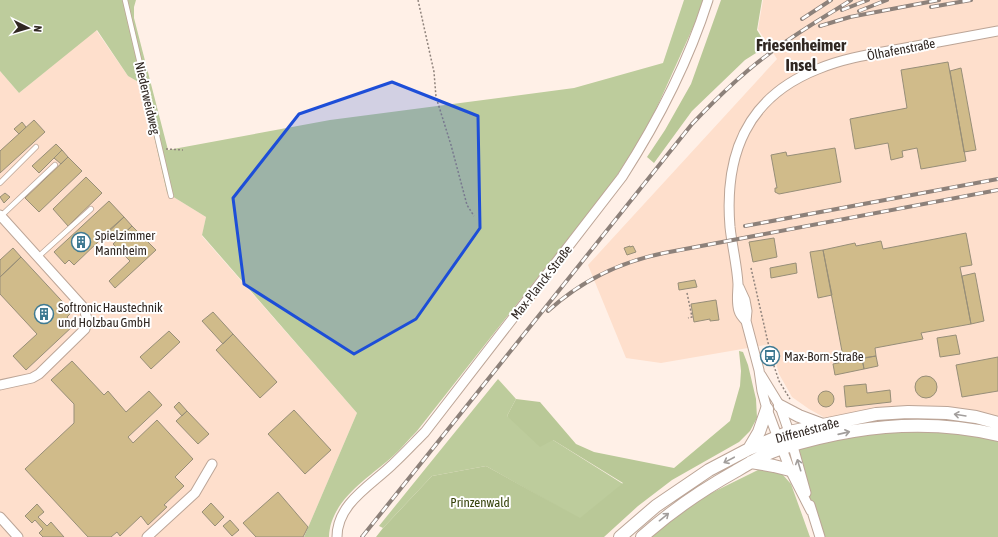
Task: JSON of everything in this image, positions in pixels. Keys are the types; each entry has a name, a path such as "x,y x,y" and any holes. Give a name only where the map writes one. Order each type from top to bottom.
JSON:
{"main road":[{"path":"780,406 799,416 823,425"},
{"path":"749,449 759,432 767,409"},
{"name":"Diffenéstraße","path":"620,537 656,506 709,470 749,449 789,432 876,414 908,412 948,413 998,423"},
{"name":"Diffenéstraße","path":"642,537 665,516 707,486 751,462 787,447 851,432 908,425 947,426 998,435"},
{"path":"751,462 790,470"}],"street":[{"name":"Max-Planck-Straße","path":"337,537 337,528 343,512 356,496 392,465 425,432 622,177 645,141 666,103 685,62 708,0"},
{"name":"Ölhafenstraße","path":"777,437 762,391 759,370 746,321 747,311 745,300 738,284 732,246 729,214 729,192 732,166 742,137 755,114 766,101 782,87 799,77 834,63 873,54 998,31"},
{"path":"0,216 84,308 87,319 85,329 39,374 32,378 0,385"},
{"name":"Ölhafenstraße","path":"759,370 780,406 789,432 787,447"},
{"path":"777,437 787,447 820,537"},
{"path":"787,447 790,470 811,512"},
{"path":"147,537 195,493 212,464"},
{"path":"0,517 18,537"}],"lane":[{"name":"Niederweidweg","path":"125,0 171,196"},
{"path":"0,183 36,147"},
{"path":"0,216 55,165"},
{"path":"38,257 91,209"}],"path":[{"path":"418,0 434,72 436,97 467,205 474,216"},
{"path":"160,148 182,150"},
{"path":"751,268 772,360 779,381 790,399"},
{"path":"687,292 692,317 688,318"}],"highlighted area":[{"path":"392,82 478,116 480,228 416,319 354,354 244,284 233,198 299,114"}],"shaded area":[{"path":"763,0 998,0 998,442 854,434 809,409 792,397 779,374 771,344 661,363 626,358 588,265 777,59 758,29"},
{"path":"96,30 128,76 142,84 167,193 206,217 202,236 357,413 304,537 0,537 0,71 19,93"}],"green space":[{"path":"0,0 136,0 134,7 134,18 168,150 330,120 574,88 663,63 684,0 703,0 695,23 648,127 612,183 417,431 395,454 361,482 343,502 336,512 331,524 329,537 304,537 357,413 202,235 206,217 167,193 142,84 128,76 97,30 19,93 0,71"},
{"path":"721,0 762,0 757,30 767,46 745,60 692,111 654,163 647,157 665,130 691,84"},
{"name":"Prinzenwald","path":"739,351 743,352 748,365 756,399 757,418 750,431 739,442 672,480 638,506 604,537 376,537 432,476 486,466 580,518 623,483 553,440 540,447 507,416 516,399 540,402 576,444 594,452 674,468 730,421 740,386 741,371"},
{"path":"498,379 516,399 507,416 553,440 623,484 580,519 486,466 432,476 383,528 379,526"},
{"path":"877,428 953,432 998,441 998,537 820,537 792,446"},
{"path":"760,469 776,471 783,475 791,484 810,537 648,537 685,506"}],"building":[{"path":"948,62 966,161 921,169 917,148 902,151 903,157 891,160 888,143 855,149 850,119 907,108 901,70"},
{"path":"961,68 976,150 964,152 950,71"},
{"path":"34,120 45,132 0,173 0,151"},
{"path":"22,122 26,127 19,134 14,129"},
{"path":"56,144 62,150 39,173 32,166"},
{"path":"835,148 841,182 779,194 775,192 775,188 777,188 771,155 786,152 787,156"},
{"path":"62,150 68,157 61,164 54,158"},
{"path":"68,157 82,171 39,212 25,198"},
{"path":"86,177 102,193 68,226 53,209"},
{"path":"5,193 10,197 4,203 0,197"},
{"name":"Spielzimmer Mannheim","path":"109,201 124,217 74,265 69,260 65,264 54,252"},
{"path":"124,217 132,226 117,240 108,231"},
{"path":"132,226 156,250 115,288 109,281 130,261 113,244"},
{"path":"966,233 972,265 960,267 971,324 921,333 923,339 875,348 876,356 844,362 823,250 855,243 856,246 881,241 883,249"},
{"path":"774,238 777,257 753,262 749,242"},
{"path":"633,246 636,252 627,255 624,248"},
{"path":"13,248 21,257 0,277 0,260"},
{"path":"823,250 832,295 818,298 810,252"},
{"name":"Softronic Haustechnik und Holzbau GmbH","path":"21,257 72,312 67,317 74,325 26,370 13,356 37,334 0,294 0,277"},
{"path":"796,263 797,273 771,278 770,268"},
{"path":"975,273 984,321 971,324 962,276"},
{"path":"695,280 697,287 679,290 678,283"},
{"path":"716,300 719,320 710,321 710,319 694,322 691,304"},
{"path":"213,312 233,334 223,344 202,321"},
{"path":"169,331 180,342 151,369 140,357"},
{"path":"233,334 277,382 260,398 216,350"},
{"path":"956,335 960,354 940,357 937,338"},
{"path":"876,356 878,366 864,369 862,358"},
{"path":"998,357 998,391 962,397 956,365"},
{"path":"862,358 864,369 835,375 833,364"},
{"path":"72,361 104,395 108,391 126,412 149,391 162,405 128,437 133,443 157,420 193,459 175,477 184,486 164,505 167,507 148,525 141,516 120,536 117,532 111,537 88,537 25,469 74,423 74,404 51,380"},
{"path":"926,376 930,377 936,383 936,391 930,397 926,398 922,397 916,391 915,387 916,383 922,377"},
{"path":"866,384 867,393 890,390 891,402 846,407 844,386"},
{"path":"826,391 832,393 834,399 832,405 826,407 820,405 818,399 820,393"},
{"path":"179,402 187,411 182,416 174,407"},
{"path":"294,410 331,450 305,474 268,434"},
{"path":"187,411 209,434 198,444 176,421"},
{"path":"278,492 308,527 303,537 256,537 243,523"},
{"path":"211,503 224,517 215,526 202,512"},
{"path":"37,504 44,512 38,517 47,526 51,522 64,537 43,537 39,533 43,529 35,520 32,523 25,516"},
{"path":"230,520 239,530 232,536 223,526"}],"railway":[{"path":"802,19 831,0"},
{"path":"362,537 692,124 728,88 776,48 851,0"},
{"path":"842,10 868,0"},
{"path":"859,11 887,0"},
{"path":"820,26 850,17 939,0"},
{"path":"931,7 971,0"},
{"path":"745,226 998,179"},
{"path":"548,311 588,281 617,267 648,257 998,190"}],"place":[{"name":"Spielzimmer Mannheim","path":"81,242"},
{"name":"Softronic Haustechnik und Holzbau GmbH","path":"44,314"},
{"name":"Max-Born-Straße","path":"770,356"}],"district":[{"name":"Friesenheimer Insel","path":"801,55"}]}
